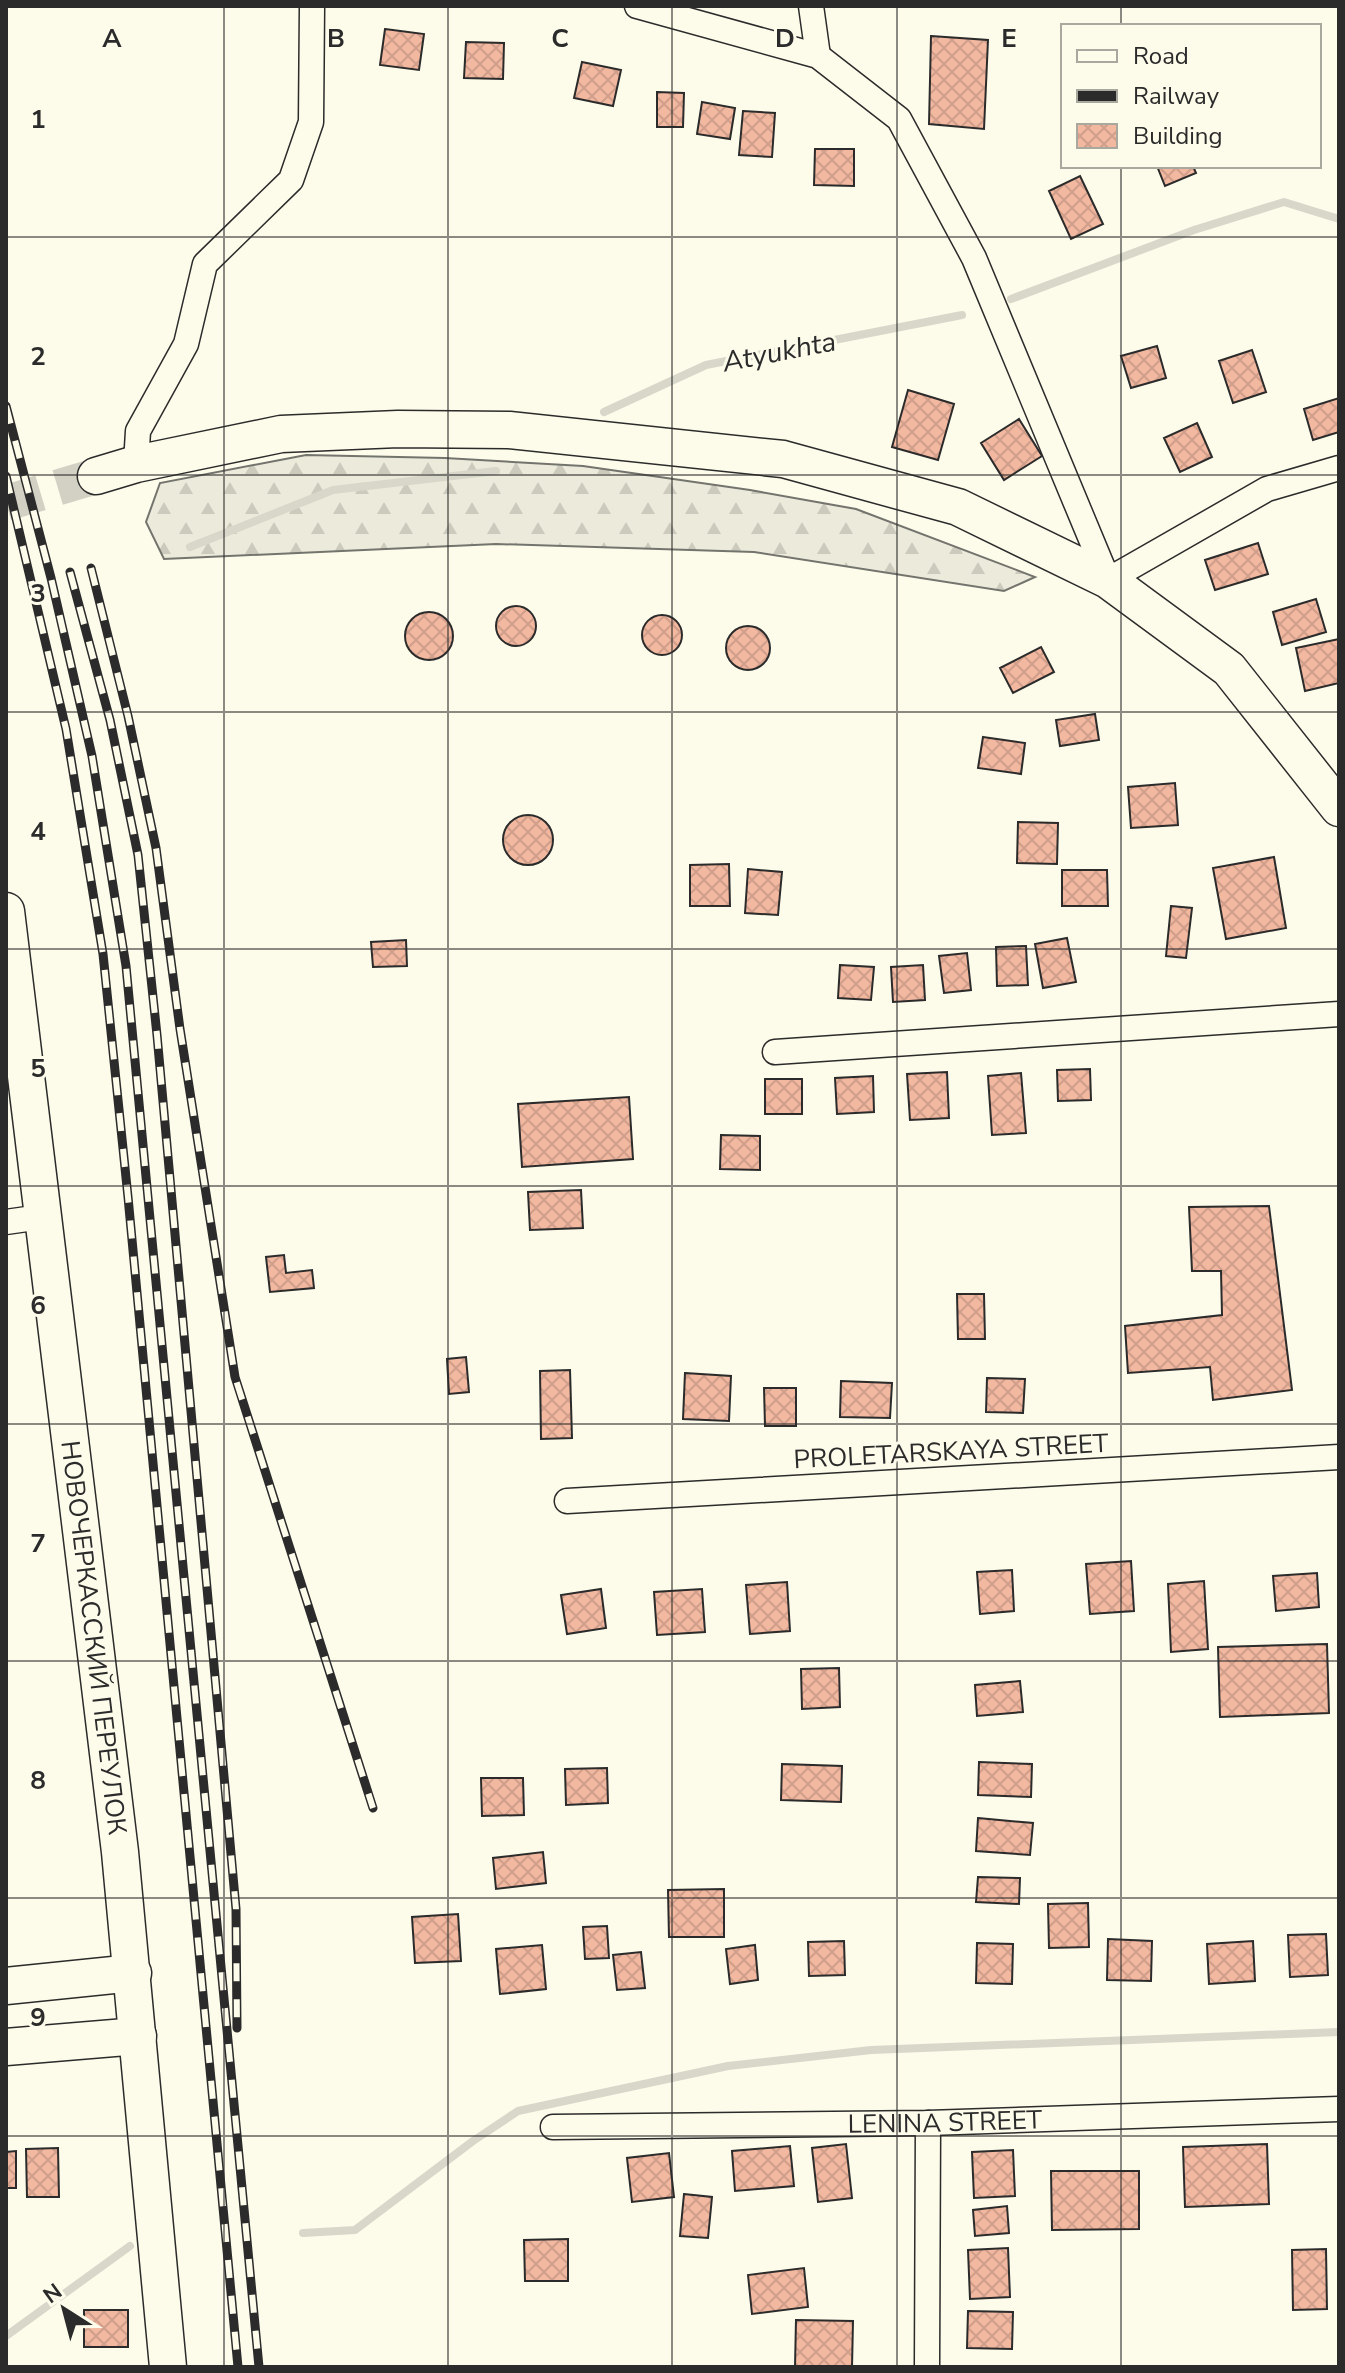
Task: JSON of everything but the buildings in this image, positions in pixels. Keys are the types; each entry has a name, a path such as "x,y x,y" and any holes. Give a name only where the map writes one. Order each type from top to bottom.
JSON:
{"main road":[{"path":"96,476 136,464 281,434 398,429 509,430 783,459 958,507 1108,580 1229,669 1339,808"},
{"name":"НОВОЧЕРКАССКИЙ ПЕРЕУЛОК","path":"6,911 133,1973 168,2367"},
{"path":"6,1986 133,1973"},
{"path":"6,2047 138,2036"}],"street":[{"path":"136,464 138,431 186,344 205,264 291,180 311,122 312,6"},
{"path":"637,6 818,56 899,119 974,258 1108,580 1267,489 1339,468"},
{"path":"811,6 818,56"},
{"path":"775,1052 1339,1014"},
{"path":"6,1222 41,1217"},
{"name":"PROLETARSKAYA STREET","path":"567,1501 1339,1457"},
{"name":"LENINA STREET","path":"553,2127 928,2123 1339,2109"},
{"path":"927,2367 928,2123"}],"green space":[{"path":"306,455 445,458 583,466 750,490 856,509 1035,577 1004,591 754,552 496,544 164,559 146,522 160,483"}],"waterway":[{"name":"Atyukhta","path":"1011,299 1194,230 1284,202 1339,219"},
{"name":"Atyukhta","path":"604,412 706,365 962,315"},
{"name":"Atyukhta","path":"190,547 333,490 496,471"},
{"path":"303,2233 355,2230 518,2111 728,2066 871,2050 1339,2032"},
{"path":"6,2336 130,2246"}],"tunnel":[{"path":"6,503 96,476"}],"railway":[{"path":"6,406 51,578 92,756 126,966 259,2367"},
{"path":"6,476 66,729 103,954 238,2367"},
{"path":"91,568 128,716 156,848 180,1029 235,1377 373,1808"},
{"path":"70,572 110,720 138,855 236,1909 237,2028"}]}
